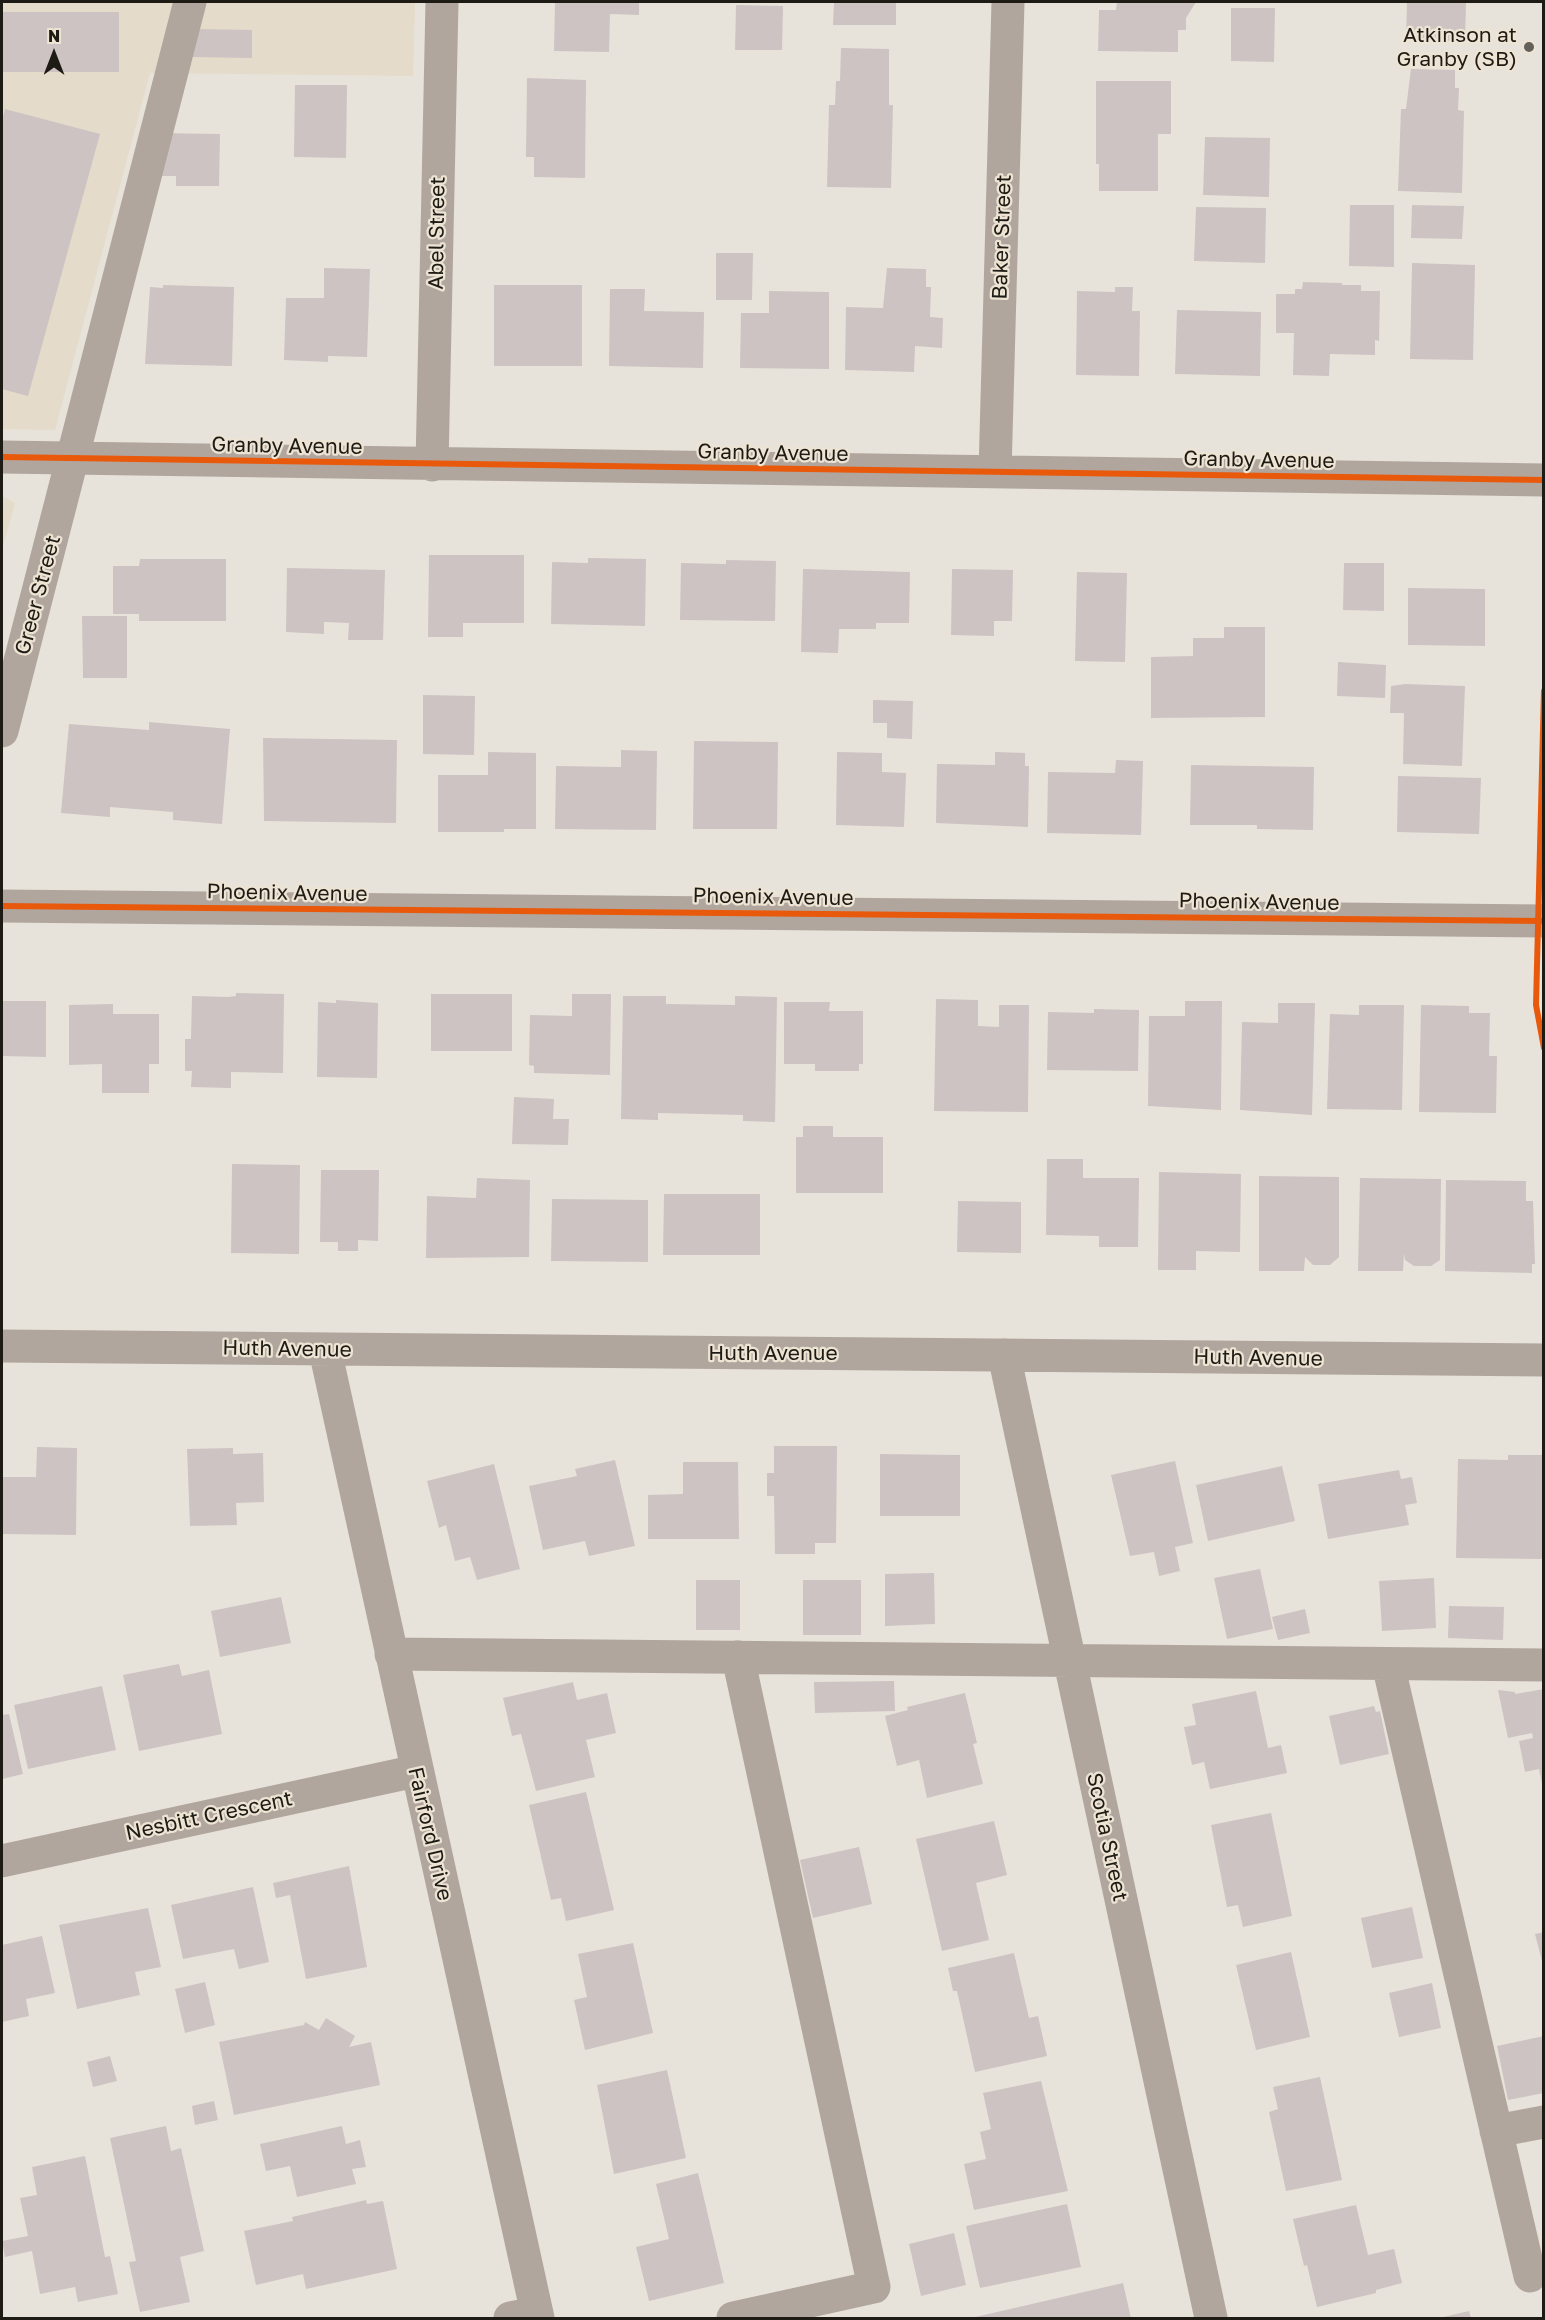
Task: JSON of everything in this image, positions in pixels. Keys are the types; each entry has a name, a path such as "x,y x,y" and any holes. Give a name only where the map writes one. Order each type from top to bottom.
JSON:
{"street":[{"name":"Greer Street","path":"2,731 190,2"},
{"name":"Abel Street","path":"432,465 442,2"},
{"name":"Baker Street","path":"995,472 1008,2"},
{"name":"Granby Avenue","path":"2,458 1544,480"},
{"name":"Phoenix Avenue","path":"2,906 1544,921"},
{"name":"Huth Avenue","path":"2,1347 1544,1360"},
{"name":"Fairford Drive","path":"325,1350 416,1771 528,2317"},
{"name":"Scotia Street","path":"1004,1355 1211,2319"},
{"path":"391,1654 1544,1665"},
{"path":"733,2319 874,2288 738,1657"},
{"path":"1388,1664 1530,2276"},
{"name":"Nesbitt Crescent","path":"2,1861 416,1771"},
{"path":"1496,2132 1544,2122"}],"shaded area":[{"path":"2,2 415,2 413,76 150,73 55,430 2,429"},
{"path":"2,496 15,503 2,550"}],"building":[{"path":"555,2 639,2 639,15 610,14 609,52 554,51"},
{"path":"834,2 896,2 896,25 833,25"},
{"path":"1117,2 1196,2 1186,18 1186,30 1178,30 1178,52 1098,51 1099,10 1116,10"},
{"path":"1407,2 1466,2 1465,41 1406,40"},
{"path":"736,5 783,6 782,50 735,50"},
{"path":"1231,8 1275,8 1274,62 1231,61"},
{"path":"2,12 119,12 119,72 2,72"},
{"path":"193,29 252,30 252,58 193,57"},
{"path":"841,48 889,49 889,105 893,105 891,188 827,187 829,105 835,105 836,81 840,81"},
{"path":"1411,69 1455,70 1455,88 1459,88 1458,110 1464,111 1462,193 1398,191 1401,109 1406,109"},
{"path":"527,78 586,80 585,178 534,177 534,157 526,157"},
{"path":"1096,81 1171,81 1171,134 1158,134 1158,191 1099,191 1099,164 1096,164"},
{"path":"295,85 347,85 346,158 294,157"},
{"path":"5,109 100,134 28,396 2,389 2,121"},
{"path":"157,133 220,134 219,186 176,186 176,176 156,176"},
{"path":"1205,137 1270,138 1269,197 1203,195"},
{"path":"1350,205 1394,205 1394,267 1349,266"},
{"path":"1412,205 1464,206 1462,239 1411,238"},
{"path":"1196,207 1266,208 1265,263 1194,261"},
{"path":"716,253 753,253 752,300 716,300"},
{"path":"1412,263 1475,265 1473,360 1410,359"},
{"path":"324,268 370,269 367,357 328,356 328,362 284,360 286,298 324,298"},
{"path":"887,268 926,269 926,287 931,287 930,317 943,318 942,348 915,346 914,372 845,370 846,307 883,308"},
{"path":"1303,282 1361,285 1361,291 1380,291 1379,341 1375,340 1375,355 1330,354 1329,376 1293,375 1294,333 1276,333 1276,294 1295,294 1295,289 1302,289"},
{"path":"163,285 234,287 232,366 145,364 150,287 163,288"},
{"path":"494,285 582,285 582,366 494,366"},
{"path":"1115,287 1133,287 1132,311 1140,311 1139,376 1076,375 1077,291 1115,292"},
{"path":"610,289 645,289 644,311 704,312 703,368 609,366"},
{"path":"769,291 829,292 829,369 740,368 741,313 769,313"},
{"path":"1177,310 1261,312 1260,376 1175,374"},
{"path":"429,555 524,555 524,623 463,623 463,637 428,637"},
{"path":"588,558 646,559 645,626 551,624 552,562 588,563"},
{"path":"140,559 226,559 226,621 139,621 139,614 113,614 113,566 139,566"},
{"path":"726,560 776,561 775,621 680,620 681,563 726,564"},
{"path":"1344,563 1384,563 1384,611 1343,610"},
{"path":"287,568 385,570 383,640 348,640 349,623 324,622 324,634 286,632"},
{"path":"803,569 910,572 909,623 876,623 876,629 839,629 838,653 801,652"},
{"path":"952,569 1013,570 1012,621 994,621 994,636 951,635"},
{"path":"1077,572 1127,573 1125,662 1075,661"},
{"path":"1408,588 1485,589 1485,646 1408,645"},
{"path":"82,616 127,616 127,678 83,678"},
{"path":"1224,627 1265,627 1265,717 1151,718 1151,657 1193,656 1193,638 1224,638"},
{"path":"1338,662 1386,665 1385,698 1337,696"},
{"path":"1405,684 1465,686 1462,766 1403,764 1404,713 1390,713 1391,686"},
{"path":"423,695 475,696 474,755 423,754"},
{"path":"873,700 913,701 912,739 887,738 887,723 873,723"},
{"path":"149,722 230,729 222,824 173,820 173,812 110,807 110,817 61,813 69,724 149,730"},
{"path":"263,738 397,740 396,823 264,821"},
{"path":"694,741 778,742 777,829 693,829"},
{"path":"621,750 657,751 656,830 555,829 556,766 621,767"},
{"path":"488,752 536,753 536,829 504,829 504,832 438,832 438,775 488,775"},
{"path":"837,752 882,753 882,772 906,773 904,827 836,825"},
{"path":"995,752 1025,753 1025,766 1029,766 1028,827 936,823 937,764 995,765"},
{"path":"1116,760 1143,761 1141,835 1047,833 1048,772 1115,773"},
{"path":"1191,765 1314,767 1313,830 1257,829 1257,825 1190,825"},
{"path":"1398,776 1481,778 1479,834 1397,832"},
{"path":"236,993 284,994 283,1073 231,1072 231,1088 191,1087 192,1071 185,1071 185,1039 191,1039 192,996 228,997 236,996"},
{"path":"431,994 512,994 512,1051 431,1051"},
{"path":"572,994 611,994 610,1075 534,1073 534,1066 529,1065 530,1015 572,1016"},
{"path":"623,996 666,996 666,1004 735,1005 735,996 777,997 775,1122 743,1121 743,1115 658,1113 658,1120 621,1119"},
{"path":"936,999 978,1000 978,1026 999,1027 999,1005 1029,1005 1028,1112 934,1111"},
{"path":"336,1000 378,1003 377,1078 317,1077 318,1002 336,1003"},
{"path":"2,1001 46,1001 46,1057 2,1056"},
{"path":"1185,1001 1222,1001 1221,1110 1148,1106 1149,1016 1185,1016"},
{"path":"784,1002 830,1002 829,1011 863,1011 863,1064 859,1064 859,1071 815,1071 815,1064 784,1064"},
{"path":"1278,1003 1315,1003 1312,1115 1240,1110 1242,1022 1278,1023"},
{"path":"113,1004 113,1014 159,1014 159,1064 149,1064 149,1093 102,1093 102,1064 69,1065 69,1005"},
{"path":"1359,1005 1404,1005 1402,1110 1327,1109 1330,1014 1359,1015"},
{"path":"1421,1005 1469,1006 1469,1013 1490,1013 1489,1056 1497,1056 1496,1113 1419,1112"},
{"path":"1094,1009 1139,1010 1138,1071 1047,1070 1048,1012 1094,1013"},
{"path":"514,1097 554,1099 553,1119 569,1119 568,1145 512,1144"},
{"path":"803,1126 833,1126 833,1137 883,1137 883,1193 796,1193 796,1137 803,1137"},
{"path":"1047,1159 1083,1159 1083,1178 1139,1178 1138,1247 1099,1247 1099,1236 1046,1235"},
{"path":"232,1164 300,1165 299,1254 231,1253"},
{"path":"321,1170 379,1170 378,1241 358,1240 358,1251 338,1251 338,1242 320,1242"},
{"path":"1159,1172 1241,1174 1240,1252 1196,1251 1196,1270 1158,1270"},
{"path":"1259,1176 1339,1177 1339,1257 1330,1265 1313,1265 1305,1257 1304,1271 1259,1271"},
{"path":"477,1178 530,1180 529,1257 426,1258 427,1196 476,1198"},
{"path":"1360,1178 1441,1179 1440,1260 1431,1266 1414,1266 1405,1260 1404,1253 1403,1271 1358,1271"},
{"path":"1446,1180 1526,1181 1526,1201 1533,1201 1535,1264 1532,1264 1532,1273 1445,1271"},
{"path":"664,1194 760,1194 760,1255 663,1255"},
{"path":"552,1199 648,1200 648,1262 551,1261"},
{"path":"958,1201 1021,1202 1021,1253 957,1252"},
{"path":"774,1446 837,1446 836,1543 815,1543 815,1554 775,1554 774,1496 767,1496 767,1473 774,1473"},
{"path":"37,1447 77,1448 76,1535 2,1534 2,1477 36,1477"},
{"path":"233,1448 233,1454 263,1453 264,1502 236,1503 237,1525 190,1526 187,1449"},
{"path":"880,1454 960,1455 960,1516 880,1516"},
{"path":"1508,1455 1544,1455 1544,1559 1456,1558 1458,1459 1508,1460"},
{"path":"615,1460 635,1546 589,1556 585,1541 543,1550 529,1486 577,1476 575,1469"},
{"path":"1175,1461 1193,1543 1175,1547 1180,1571 1159,1576 1154,1552 1130,1556 1111,1475"},
{"path":"683,1462 738,1462 739,1539 648,1539 648,1495 683,1494"},
{"path":"494,1464 520,1569 477,1580 470,1557 455,1561 446,1525 439,1528 427,1481"},
{"path":"1282,1466 1295,1521 1208,1541 1196,1485"},
{"path":"1399,1470 1401,1479 1412,1477 1417,1503 1405,1505 1409,1525 1328,1539 1318,1484"},
{"path":"1260,1569 1273,1629 1227,1639 1214,1578"},
{"path":"934,1573 935,1624 885,1626 885,1574"},
{"path":"1434,1578 1436,1628 1382,1631 1379,1581"},
{"path":"696,1580 740,1580 740,1630 696,1630"},
{"path":"803,1580 861,1580 861,1635 803,1635"},
{"path":"281,1597 291,1643 220,1657 211,1611"},
{"path":"1449,1606 1504,1607 1503,1640 1448,1638"},
{"path":"1305,1609 1310,1633 1278,1640 1272,1617"},
{"path":"179,1664 182,1676 209,1670 222,1734 139,1751 123,1675"},
{"path":"894,1681 895,1711 815,1713 814,1682"},
{"path":"573,1682 577,1700 607,1693 616,1733 586,1740 595,1777 536,1791 521,1734 512,1736 503,1698"},
{"path":"102,1686 116,1750 28,1769 14,1705"},
{"path":"1544,1689 1544,1784 1542,1784 1539,1769 1525,1772 1519,1741 1533,1738 1532,1733 1508,1738 1498,1690 1515,1692 1515,1694"},
{"path":"1256,1691 1268,1748 1281,1745 1287,1773 1210,1789 1204,1762 1192,1765 1184,1727 1196,1725 1192,1704"},
{"path":"965,1693 977,1743 973,1744 983,1784 927,1798 919,1760 897,1766 885,1716 908,1710 907,1707"},
{"path":"1374,1706 1376,1712 1380,1711 1389,1754 1340,1765 1329,1716"},
{"path":"9,1714 23,1774 2,1779 2,1715"},
{"path":"586,1792 614,1910 566,1921 561,1898 551,1900 529,1805"},
{"path":"1271,1813 1292,1916 1243,1927 1238,1905 1227,1907 1211,1825"},
{"path":"994,1821 1007,1875 976,1883 989,1940 942,1951 916,1839"},
{"path":"859,1847 872,1904 813,1918 800,1860"},
{"path":"349,1866 367,1967 306,1979 290,1895 276,1898 273,1883"},
{"path":"253,1887 269,1962 239,1969 234,1949 183,1959 171,1905"},
{"path":"1412,1907 1423,1958 1372,1968 1361,1918"},
{"path":"148,1908 161,1967 135,1972 140,1995 77,2009 59,1925"},
{"path":"1544,1932 1544,1965 1543,1965 1535,1934"},
{"path":"42,1936 55,1993 26,1999 29,2016 2,2022 2,1945"},
{"path":"633,1943 653,2033 585,2050 574,2000 587,1997 578,1954"},
{"path":"1291,1952 1310,2037 1256,2050 1236,1965"},
{"path":"1014,1953 1029,2018 1038,2016 1047,2056 975,2072 957,1991 953,1991 948,1968"},
{"path":"205,1982 215,2025 185,2033 175,1989"},
{"path":"1432,1983 1441,2028 1399,2037 1389,1993"},
{"path":"326,2018 355,2036 349,2047 371,2042 380,2085 234,2115 219,2042 304,2025 305,2022 319,2030"},
{"path":"1544,2036 1544,2093 1508,2100 1497,2046"},
{"path":"110,2056 117,2081 93,2087 87,2062"},
{"path":"667,2070 686,2158 614,2174 597,2085"},
{"path":"1320,2077 1342,2180 1286,2191 1269,2112 1278,2109 1273,2087"},
{"path":"1041,2081 1068,2191 974,2210 964,2164 986,2159 980,2132 991,2129 983,2093"},
{"path":"214,2101 218,2120 195,2125 192,2106"},
{"path":"166,2126 171,2151 181,2148 204,2251 180,2257 190,2302 140,2312 129,2262 136,2261 110,2138"},
{"path":"342,2126 346,2144 360,2140 366,2167 352,2169 356,2184 297,2197 290,2166 266,2171 260,2144"},
{"path":"85,2156 105,2257 110,2256 118,2294 78,2302 75,2287 40,2294 32,2251 5,2257 2,2241 28,2236 20,2198 37,2195 32,2167"},
{"path":"698,2173 724,2283 649,2301 636,2247 669,2239 656,2184"},
{"path":"366,2200 367,2204 383,2201 397,2269 306,2289 303,2274 256,2285 244,2231 293,2221 292,2217"},
{"path":"1067,2204 1081,2267 980,2288 966,2226"},
{"path":"1356,2205 1368,2255 1394,2249 1402,2283 1376,2290 1376,2293 1317,2307 1293,2219"},
{"path":"954,2233 966,2285 921,2296 909,2244"},
{"path":"1123,2283 1131,2318 971,2318"},
{"path":"1469,2311 1471,2318 1439,2318"}],"cycle path":[{"path":"2,457 1544,480"},
{"path":"1544,691 1536,1005 1544,1048"},
{"path":"2,906 1544,921"}],"place":[{"name":"Atkinson at Granby (SB)","path":"1529,47"}]}
